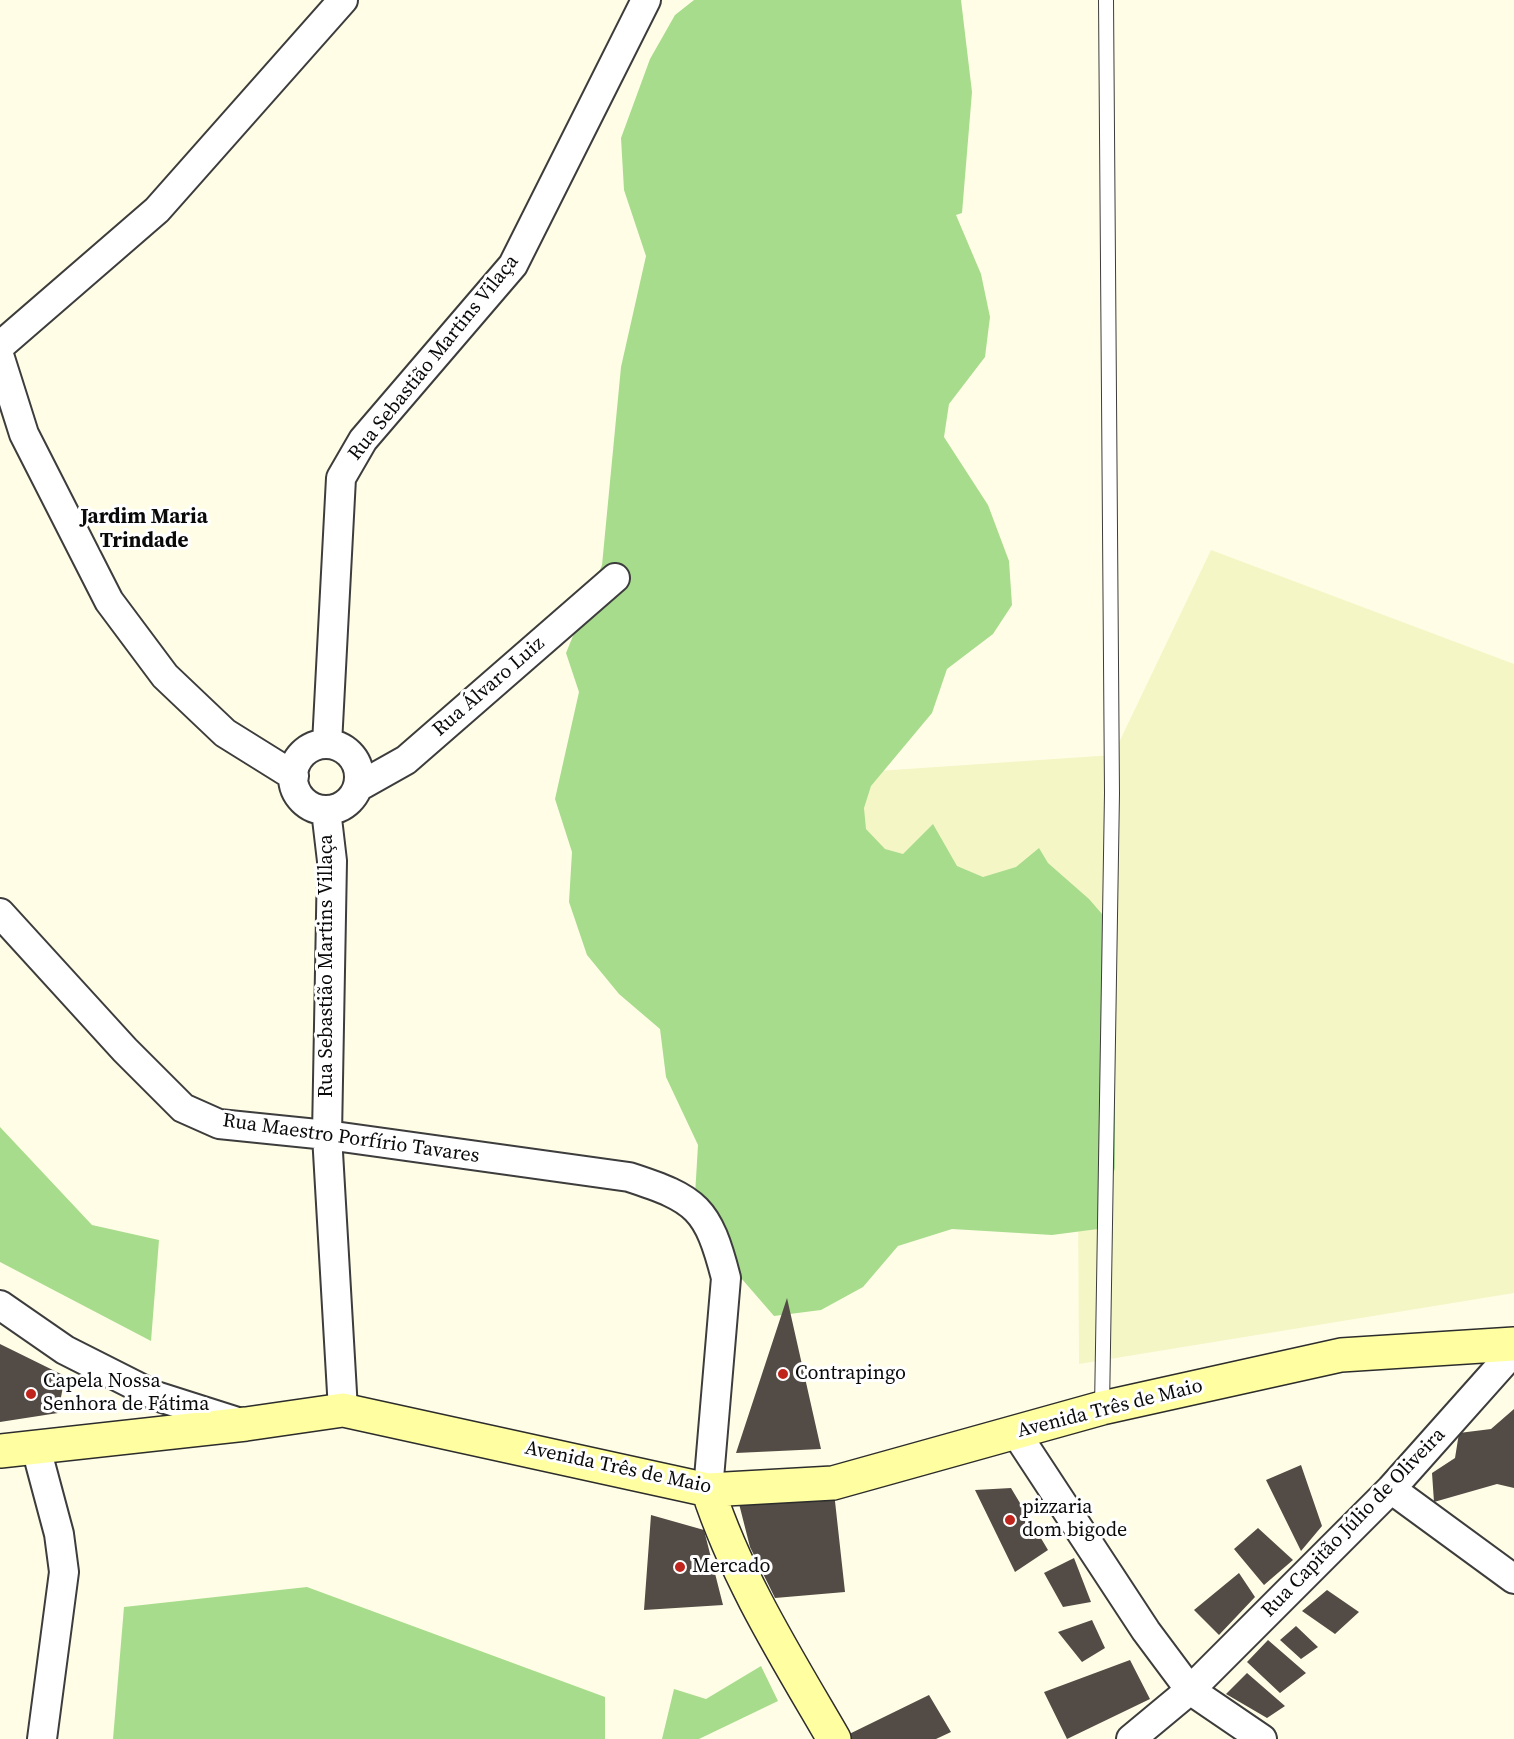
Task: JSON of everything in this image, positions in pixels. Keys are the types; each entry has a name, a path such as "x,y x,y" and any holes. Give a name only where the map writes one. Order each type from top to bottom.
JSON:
{"street":[{"path":"0,346 157,210 343,0"},
{"name":"Rua Sebastião Martins Vilaça","path":"327,744 341,478 363,440 513,265 646,0"},
{"path":"0,358 24,434 109,601 165,676 225,734 294,776"},
{"name":"Rua Álvaro Luiz","path":"358,787 406,760 615,578"},
{"path":"327,744 337,745 354,758 358,767 358,787 345,804 326,810 306,803 299,796 294,776 295,766 308,749 327,744"},
{"name":"Rua Sebastião Martins Villaça","path":"326,810 332,861 327,1135 343,1410"},
{"name":"Rua Maestro Porfírio Tavares","path":"0,913 124,1050 183,1108 219,1124 327,1135 629,1177 673,1191 704,1216 718,1246 726,1278 708,1490"},
{"path":"0,1305 65,1350 156,1396 246,1424"},
{"name":"Avenida Três de Maio","path":"0,1451 246,1424 343,1410 708,1490 833,1483 1102,1408 1341,1355 1514,1344"},
{"name":"Rua Capitão Júlio de Oliveira","path":"1131,1739 1191,1690 1391,1489 1514,1351"},
{"path":"1016,1433 1146,1631 1191,1690 1262,1739"},
{"path":"36,1448 59,1534 64,1572 42,1739"},
{"path":"1391,1489 1514,1579"},
{"path":"708,1490 719,1524 751,1596 834,1739"}],"lane":[{"path":"1102,1408 1112,794 1106,0"}],"green space":[{"path":"694,0 961,0 972,92 962,213 956,215 981,274 990,317 985,357 949,404 944,437 988,505 1009,561 1012,605 993,634 947,669 932,713 871,786 864,808 866,829 885,849 903,854 933,824 957,866 983,877 1016,867 1039,848 1048,863 1089,899 1115,929 1115,1168 1098,1229 1052,1235 952,1229 898,1246 863,1287 821,1310 774,1316 741,1278 695,1195 698,1145 666,1077 660,1029 619,994 587,955 569,902 572,852 555,799 579,692 566,653 602,565 621,367 646,256 624,190 621,138 650,59 675,15"},
{"path":"1211,550 1514,664 1514,1293 1079,1364 1078,1198 823,882 819,775 1113,755"},
{"path":"0,1127 92,1225 159,1240 151,1341 0,1262"},
{"path":"307,1587 605,1697 605,1739 113,1739 124,1607"},
{"path":"761,1666 778,1701 699,1739 662,1739 674,1689 706,1699"}],"building":[{"name":"Contrapingo","path":"787,1298 821,1449 736,1453"},
{"name":"Capela Nossa Senhora de Fátima","path":"0,1344 65,1376 58,1413 0,1422"},
{"path":"1514,1409 1514,1488 1497,1484 1434,1502 1432,1473 1455,1458 1459,1433 1491,1429"},
{"path":"1301,1465 1322,1526 1301,1551 1266,1480"},
{"path":"833,1483 845,1592 775,1598 750,1547 735,1488"},
{"name":"pizzaria dom bigode","path":"1011,1488 1048,1550 1015,1572 975,1490"},
{"name":"Mercado","path":"651,1515 704,1530 723,1605 644,1610"},
{"path":"1258,1528 1293,1560 1264,1585 1234,1549"},
{"path":"1074,1558 1091,1602 1063,1607 1044,1573"},
{"path":"1239,1573 1255,1597 1219,1635 1194,1610"},
{"path":"1327,1590 1359,1612 1335,1634 1302,1611"},
{"path":"1092,1620 1105,1648 1082,1662 1058,1632"},
{"path":"1296,1626 1318,1647 1301,1659 1280,1640"},
{"path":"1268,1640 1306,1673 1280,1693 1247,1662"},
{"path":"1130,1660 1150,1699 1067,1739 1044,1692"},
{"path":"1247,1673 1285,1706 1267,1718 1226,1694"},
{"path":"929,1695 951,1732 936,1739 839,1739"}],"place":[{"name":"Contrapingo","path":"783,1374"},
{"name":"Capela Nossa Senhora de Fátima","path":"31,1394"},
{"name":"pizzaria dom bigode","path":"1010,1520"},
{"name":"Mercado","path":"680,1567"}],"district":[{"name":"Jardim Maria Trindade","path":"144,530"}]}
